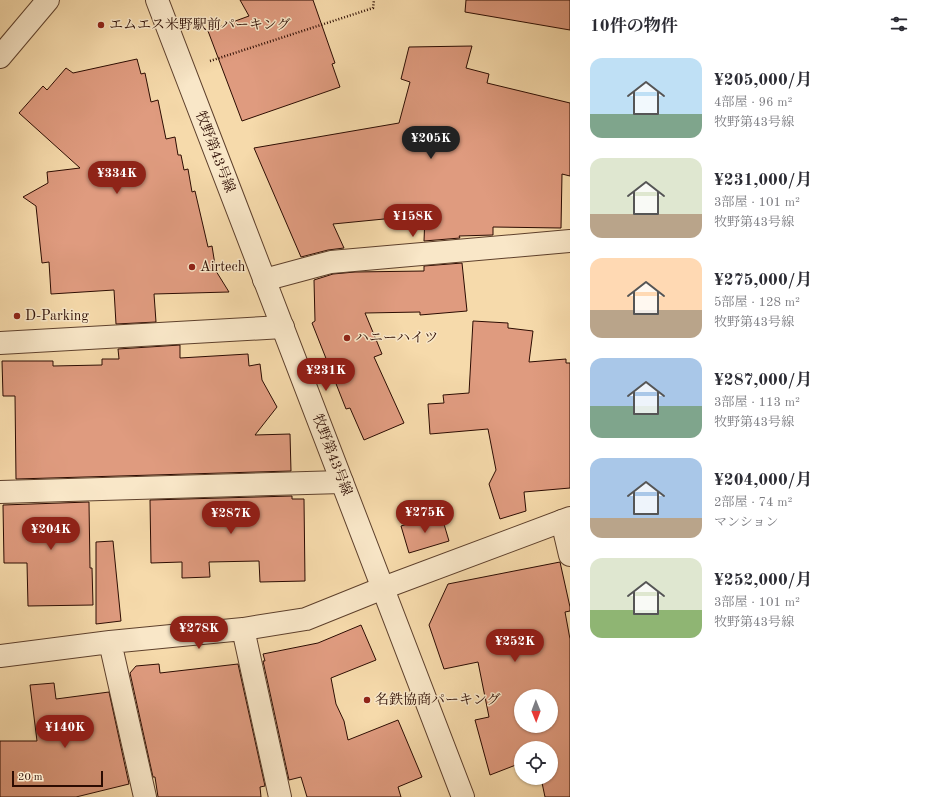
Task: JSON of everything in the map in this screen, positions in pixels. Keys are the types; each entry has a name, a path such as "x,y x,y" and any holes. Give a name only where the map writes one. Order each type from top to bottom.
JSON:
{"street":[{"path":"0,57 48,0"},
{"name":"牧野第43号線","path":"157,0 463,797"},
{"path":"264,280 331,262 570,241"},
{"path":"0,343 283,327"},
{"path":"0,492 342,482"},
{"path":"0,656 110,642 243,629 306,619 383,588 566,520 570,554"},
{"path":"243,629 280,797"},
{"path":"110,642 145,797"}],"path":[{"path":"184,70 373,8 374,0"}],"building":[{"path":"240,0 313,0 335,63 332,64 340,87 242,121 208,31 249,16"},
{"path":"466,0 570,0 570,30 465,12"},
{"path":"472,46 466,68 489,74 487,83 570,103 570,176 562,174 561,228 493,227 493,235 459,236 460,238 424,241 425,215 333,224 344,248 328,250 301,257 254,148 399,123 410,82 401,79 409,47"},
{"path":"137,59 141,74 145,73 151,102 158,100 166,139 175,137 178,155 181,155 184,170 188,169 192,192 195,191 208,247 212,246 216,271 229,292 154,294 156,322 116,324 114,290 51,294 49,262 42,263 36,206 23,197 48,183 47,172 80,168 19,113 43,86 47,90 66,68 73,73"},
{"path":"462,263 467,311 420,315 420,312 365,313 382,354 374,357 404,423 364,440 350,408 346,409 312,323 315,321 314,280 333,274 355,272 424,271 424,266"},
{"path":"473,321 508,323 508,328 533,331 529,362 566,359 566,363 570,363 570,488 524,492 526,511 500,519 489,484 496,470 488,429 430,434 428,404 444,403 443,395 469,393"},
{"path":"180,345 180,358 248,354 249,366 260,364 262,380 277,407 255,435 290,434 291,471 16,479 15,396 3,396 2,361 53,361 53,366 102,365 102,359 119,359 118,349"},
{"path":"292,496 292,499 304,499 305,581 260,582 259,561 209,562 210,577 182,578 182,562 151,563 150,500"},
{"path":"89,502 90,568 92,568 93,605 28,606 27,563 4,563 3,505"},
{"path":"441,514 449,541 409,553 401,526"},
{"path":"113,541 121,621 96,624 96,542"},
{"path":"560,562 570,607 570,611 565,612 570,639 570,797 545,797 542,785 558,785 558,741 514,741 514,766 490,775 475,720 489,717 478,662 444,669 429,625 448,584"},
{"path":"361,625 376,660 331,678 336,704 344,721 348,740 398,720 422,777 398,787 401,797 307,797 301,777 289,780 263,661 265,661 263,654 318,643"},
{"path":"159,664 160,673 238,664 265,786 260,787 261,797 158,797 155,777 153,777 130,673 136,666"},
{"path":"54,683 56,699 109,692 129,784 76,797 0,797 0,741 37,741 30,685"}],"place":[{"name":"エムエス米野駅前パーキング","path":"101,25"},
{"name":"Airtech","path":"192,267"},
{"name":"D-Parking","path":"17,316"},
{"name":"ハニーハイツ","path":"347,338"},
{"name":"名鉄協商パーキング","path":"367,700"}]}
